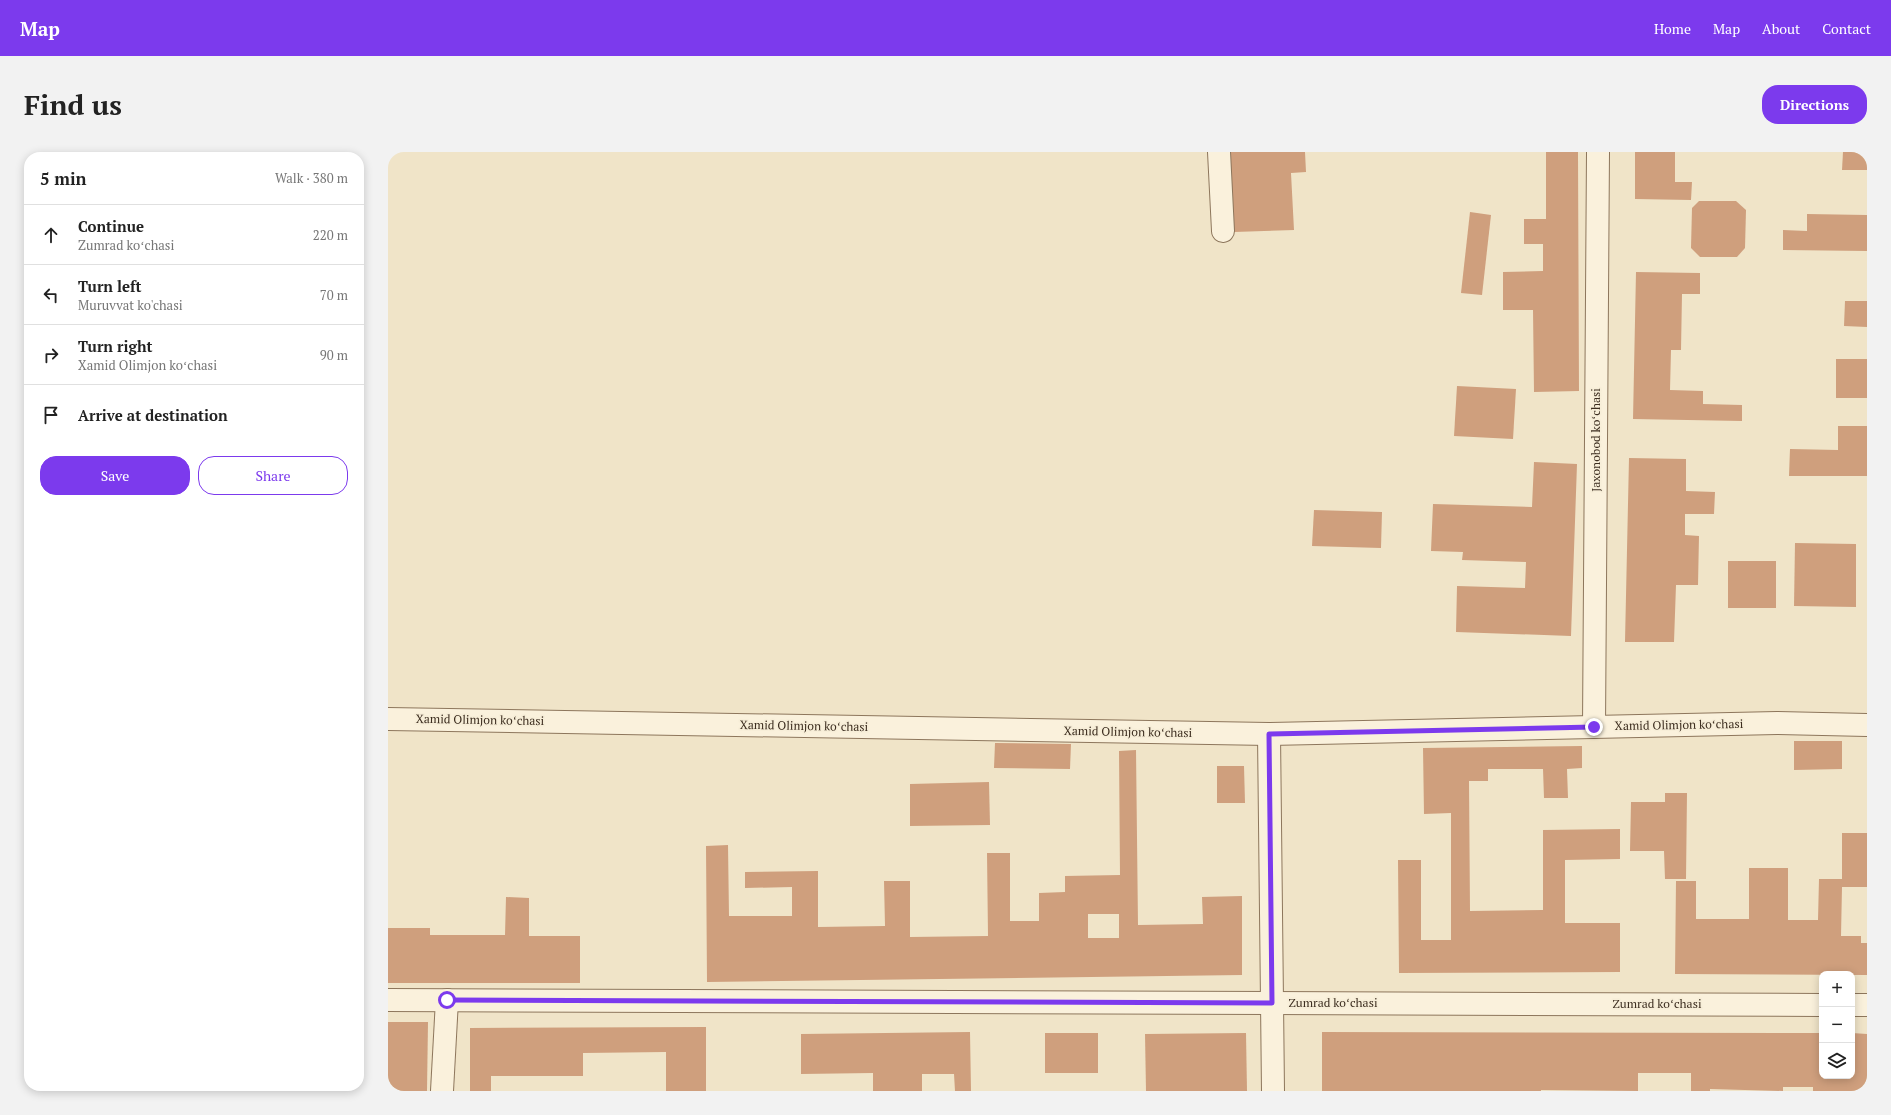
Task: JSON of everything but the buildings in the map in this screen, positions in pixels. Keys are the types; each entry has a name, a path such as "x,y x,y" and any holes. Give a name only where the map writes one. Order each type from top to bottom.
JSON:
{"street":[{"path":"1219,152 1223,231"},
{"name":"Jaxonobod koʻchasi","path":"1594,727 1598,152"},
{"name":"Xamid Olimjon koʻchasi","path":"388,719 1269,734 1777,723 1867,725"},
{"path":"1269,734 1273,1091"},
{"name":"Zumrad koʻchasi","path":"388,1000 1819,1005"},
{"path":"442,1091 447,1000"},
{"path":"1855,1005 1867,1005"}],"route":[{"path":"447,1000 1272,1003 1269,734 1594,727"}]}
